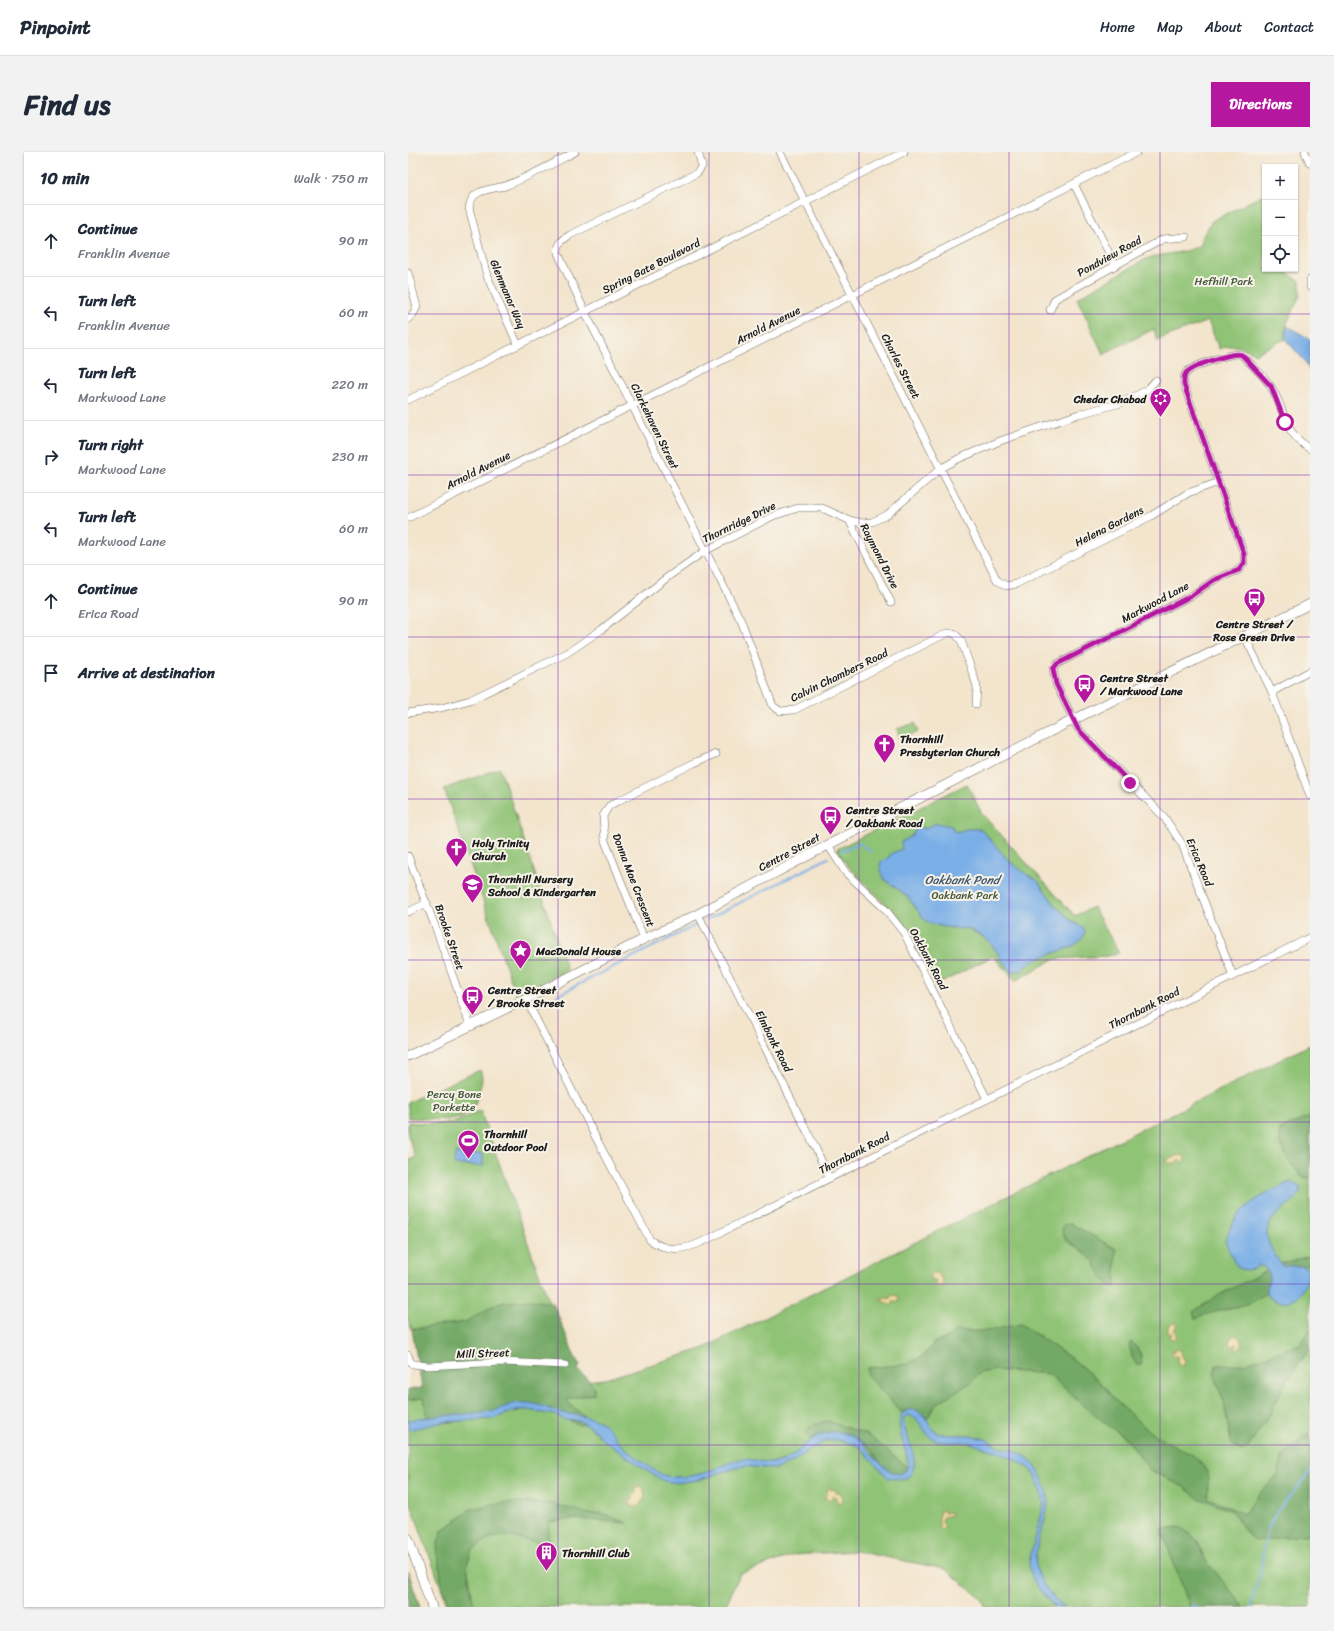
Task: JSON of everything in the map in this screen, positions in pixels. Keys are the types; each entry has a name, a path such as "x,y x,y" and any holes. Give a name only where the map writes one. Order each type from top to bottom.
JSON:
{"main road":[{"name":"Centre Street","path":"408,1056 526,999 644,939 698,914 828,845 1073,720 1310,604"},
{"path":"408,1538 432,1607"}],"street":[{"name":"Glenmanor Way","path":"518,345 502,306 487,276 469,208 470,201 472,197 478,193 515,182 575,152"},
{"path":"585,312 558,253 558,246 561,240 696,173 702,166 698,152"},
{"name":"Charles Street","path":"780,152 992,572 997,580 1006,586"},
{"name":"Spring Gate Boulevard","path":"408,400 904,152"},
{"name":"Arnold Avenue","path":"408,518 1137,152"},
{"path":"1304,152 1310,163"},
{"path":"1074,184 1115,265"},
{"name":"Pondview Road","path":"1050,310 1055,299 1163,239 1186,237"},
{"path":"408,273 417,307 408,319"},
{"path":"1310,280 1310,287"},
{"name":"Clarkehaven Street","path":"585,312 705,551"},
{"name":"Markwood Lane","path":"1073,720 1056,684 1053,669 1057,664 1191,596 1214,580 1234,572 1243,565 1245,559 1184,385 1185,375 1194,368 1229,355 1242,355 1271,386 1289,429 1310,449"},
{"name":"Thornridge Drive","path":"408,712 441,708 470,700 568,652 601,630 669,576 705,551 773,516 798,508 822,508 849,520 862,523 881,519 898,507 940,469 958,459 1000,441 1079,414 1120,403 1147,390 1156,380"},
{"name":"Helena Gardens","path":"1006,586 1016,584 1123,531 1163,510 1178,498 1188,493 1219,482"},
{"name":"Raymond Drive","path":"849,520 891,602"},
{"name":"Calvin Chambers Road","path":"705,551 742,623 773,706 777,709 786,711 794,710 948,633 954,633 961,640 977,687 976,704"},
{"path":"1245,637 1272,692 1310,796"},
{"path":"1272,692 1310,671"},
{"name":"Erica Road","path":"1073,720 1078,729 1164,817 1182,844 1233,976"},
{"name":"Donna Mae Crescent","path":"644,939 605,841 603,816 610,806 616,802 694,763 716,754"},
{"name":"Oakbank Road","path":"828,845 846,873 885,909 904,933 987,1100"},
{"name":"Brooke Street","path":"408,856 427,903 470,1025"},
{"path":"408,912 427,903"},
{"name":"Elmbank Road","path":"698,914 829,1178"},
{"name":"Thornbank Road","path":"526,999 650,1240 670,1249 684,1249 696,1246 1309,938"},
{"name":"Mill Street","path":"408,1355 413,1364 428,1366 501,1362 565,1365"}],"green space":[{"name":"Hefhill Park","path":"1262,196 1262,272 1285,272 1300,281 1300,295 1287,323 1285,339 1255,354 1238,346 1229,346 1219,349 1208,321 1157,340 1154,329 1103,354 1077,298 1146,259 1195,248 1202,244 1201,239 1212,221"},
{"path":"915,723 918,732 900,738 897,729"},
{"path":"500,768 567,970 516,995 444,789"},
{"name":"Oakbank Park","path":"967,784 982,814 1075,916 1093,907 1119,953 1108,956 1054,959 1015,981 993,956 937,985 902,921 847,865 837,849"},
{"path":"1310,1045 1310,1607 985,1607 982,1599 945,1569 855,1551 794,1555 740,1574 725,1607 448,1607 408,1496 408,1399 605,1379 702,1349"},
{"name":"Percy Bone Parkette","path":"480,1070 482,1082 474,1106 466,1114 451,1119 442,1120 408,1118 408,1102"},
{"path":"480,1110 555,1318 412,1329 408,1320 408,1161 416,1157 408,1136 408,1122 435,1124 456,1122"},
{"path":"1310,1117 1310,1178 1303,1178 1290,1163 1280,1143 1280,1129"},
{"path":"1070,1223 1116,1249 1116,1287 1109,1285 1101,1276 1094,1262 1084,1252 1067,1241 1062,1231 1063,1225"},
{"path":"1310,1256 1310,1263 1251,1303 1200,1316 1196,1320 1193,1312 1215,1297 1280,1264"},
{"path":"530,1300 553,1303 575,1357 580,1364 578,1370 594,1386 594,1394 567,1399 571,1406 593,1422 580,1425 568,1420 551,1409 529,1409 453,1422 428,1423 424,1398 408,1400 408,1390 422,1388 412,1329 465,1322 498,1303"},
{"path":"1021,1324 1075,1361 1104,1386 1115,1400 1150,1432 1194,1456 1208,1471 1208,1498 1244,1514 1264,1488 1278,1475 1283,1455 1310,1432 1310,1534 1256,1541 1249,1536 1232,1511 1198,1498 1184,1487 1150,1470 1128,1440 1087,1409 1049,1374 995,1370 980,1373 970,1383 936,1405 927,1419 924,1415 905,1411 902,1413 868,1376 867,1368 908,1364 924,1355 935,1342 947,1338 954,1331 986,1331"},
{"path":"1310,1329 1310,1349 1286,1381 1271,1412 1248,1447 1241,1451 1231,1443 1224,1403 1214,1373 1216,1365 1244,1364 1300,1344"},
{"path":"1131,1342 1140,1352 1142,1358 1141,1365 1137,1365 1132,1357 1129,1344"},
{"path":"828,1421 865,1434 873,1439 907,1467 906,1470 899,1474 892,1472 882,1465 869,1447 855,1441 821,1433 810,1440 805,1433 812,1425"},
{"path":"520,1502 554,1504 589,1514 602,1513 627,1523 573,1519 549,1522 548,1545 507,1536 490,1538 472,1550 467,1565 474,1607 450,1607 442,1585 437,1547 442,1530 459,1519 468,1510 493,1504"},
{"path":"1181,1527 1198,1541 1204,1558 1244,1607 1190,1607 1161,1529"},
{"path":"408,1571 420,1607 408,1607"}],"sand":[{"path":"1179,1155 1184,1156 1184,1162 1182,1163 1179,1160 1175,1164 1167,1163 1167,1160"},
{"path":"933,1273 937,1273 942,1279 943,1283 940,1287 936,1286 936,1281 934,1279 930,1279 929,1277"},
{"path":"896,1295 899,1297 899,1301 896,1303 894,1301 892,1306 880,1299 884,1297 889,1299 891,1296"},
{"path":"1176,1322 1176,1329 1174,1329 1177,1338 1170,1339 1169,1337 1172,1333 1168,1334 1168,1326"},
{"path":"1235,1335 1239,1338 1242,1344 1242,1346 1237,1350 1235,1350 1237,1344 1233,1347 1229,1344 1230,1339"},
{"path":"1178,1349 1185,1361 1183,1367 1178,1363 1177,1356 1173,1356 1172,1354 1174,1350"},
{"path":"640,1485 644,1489 645,1497 638,1507 634,1505 633,1507 631,1506 632,1503 627,1502 634,1499 632,1497 636,1493 635,1489"},
{"path":"830,1488 831,1490 836,1489 836,1493 840,1493 843,1500 842,1502 839,1503 835,1496 831,1497 833,1499 830,1501 825,1498 828,1489"},
{"path":"943,1510 944,1513 950,1512 951,1515 943,1517 942,1522 945,1526 941,1529 939,1527 939,1512"}],"water":[{"path":"1287,326 1310,339 1310,371 1305,361 1285,339"},
{"name":"Oakbank Pond","path":"936,823 952,826 953,830 957,832 966,829 981,829 1008,860 1026,874 1037,880 1056,906 1072,921 1083,928 1085,932 1082,939 1075,945 1028,964 1022,971 1014,971 1012,973 991,944 980,935 967,928 944,927 929,923 923,918 907,896 884,879 880,867 881,862 888,858 892,853 902,849 901,842 913,835 914,831 920,827 925,829"},
{"name":"Thornhill Outdoor Pool","path":"455,1153 483,1154 483,1166 454,1165"},
{"path":"1291,1182 1300,1187 1300,1194 1273,1219 1267,1233 1274,1253 1282,1266 1303,1266 1307,1269 1308,1276 1304,1288 1297,1297 1290,1301 1280,1302 1269,1297 1267,1293 1270,1275 1264,1267 1258,1265 1255,1269 1240,1269 1234,1262 1225,1241 1234,1221 1240,1213 1253,1202 1269,1192"},
{"path":"515,1403 532,1403 559,1412 592,1418 608,1428 619,1442 636,1457 662,1474 672,1477 686,1477 699,1474 740,1459 750,1459 771,1463 781,1461 793,1455 816,1437 829,1432 848,1434 863,1445 883,1466 890,1471 899,1474 906,1470 908,1465 901,1434 900,1420 902,1414 906,1411 916,1410 924,1416 932,1428 938,1433 947,1435 965,1435 985,1439 998,1447 1021,1453 1036,1467 1046,1486 1048,1496 1048,1506 1036,1554 1037,1570 1048,1591 1065,1607 1055,1607 1034,1582 1030,1569 1029,1562 1044,1504 1040,1487 1032,1470 1014,1459 990,1449 985,1449 965,1442 944,1442 934,1440 927,1434 916,1419 908,1415 903,1419 914,1457 914,1464 913,1471 909,1477 902,1479 888,1478 861,1448 853,1444 836,1440 826,1441 806,1452 793,1462 776,1469 742,1466 698,1480 677,1483 664,1481 644,1469 603,1440 595,1431 580,1421 564,1420 555,1415 528,1410 517,1410 493,1419 444,1422 408,1430 408,1420 492,1411"}],"waterway":[{"path":"842,851 858,843 871,851"},
{"path":"706,920 828,858"},
{"path":"536,1006 696,925"},
{"path":"1251,1607 1259,1578 1265,1542 1272,1520 1310,1471"},
{"path":"1192,1607 1193,1605 1196,1607"}],"place":[{"name":"Chedar Chabad","path":"1161,418"},
{"name":"Centre Street / Rose Green Drive","path":"1254,618"},
{"name":"Centre Street / Markwood Lane","path":"1084,704"},
{"name":"Thornhill Presbyterian Church","path":"884,764"},
{"name":"Centre Street / Oakbank Road","path":"831,836"},
{"name":"Holy Trinity Church","path":"456,868"},
{"name":"Thornhill Nursery School & Kindergarten","path":"472,904"},
{"name":"MacDonald House","path":"521,970"},
{"name":"Centre Street / Brooke Street","path":"472,1016"},
{"name":"Thornhill Outdoor Pool","path":"469,1160"},
{"name":"Thornhill Club","path":"546,1572"}],"route":[{"path":"1130,783 1078,729 1056,684 1053,669 1057,664 1191,596 1214,580 1239,570 1243,565 1245,559 1244,554 1212,460 1184,385 1184,377 1187,373 1194,368 1229,355 1242,355 1271,386 1285,422"}]}
